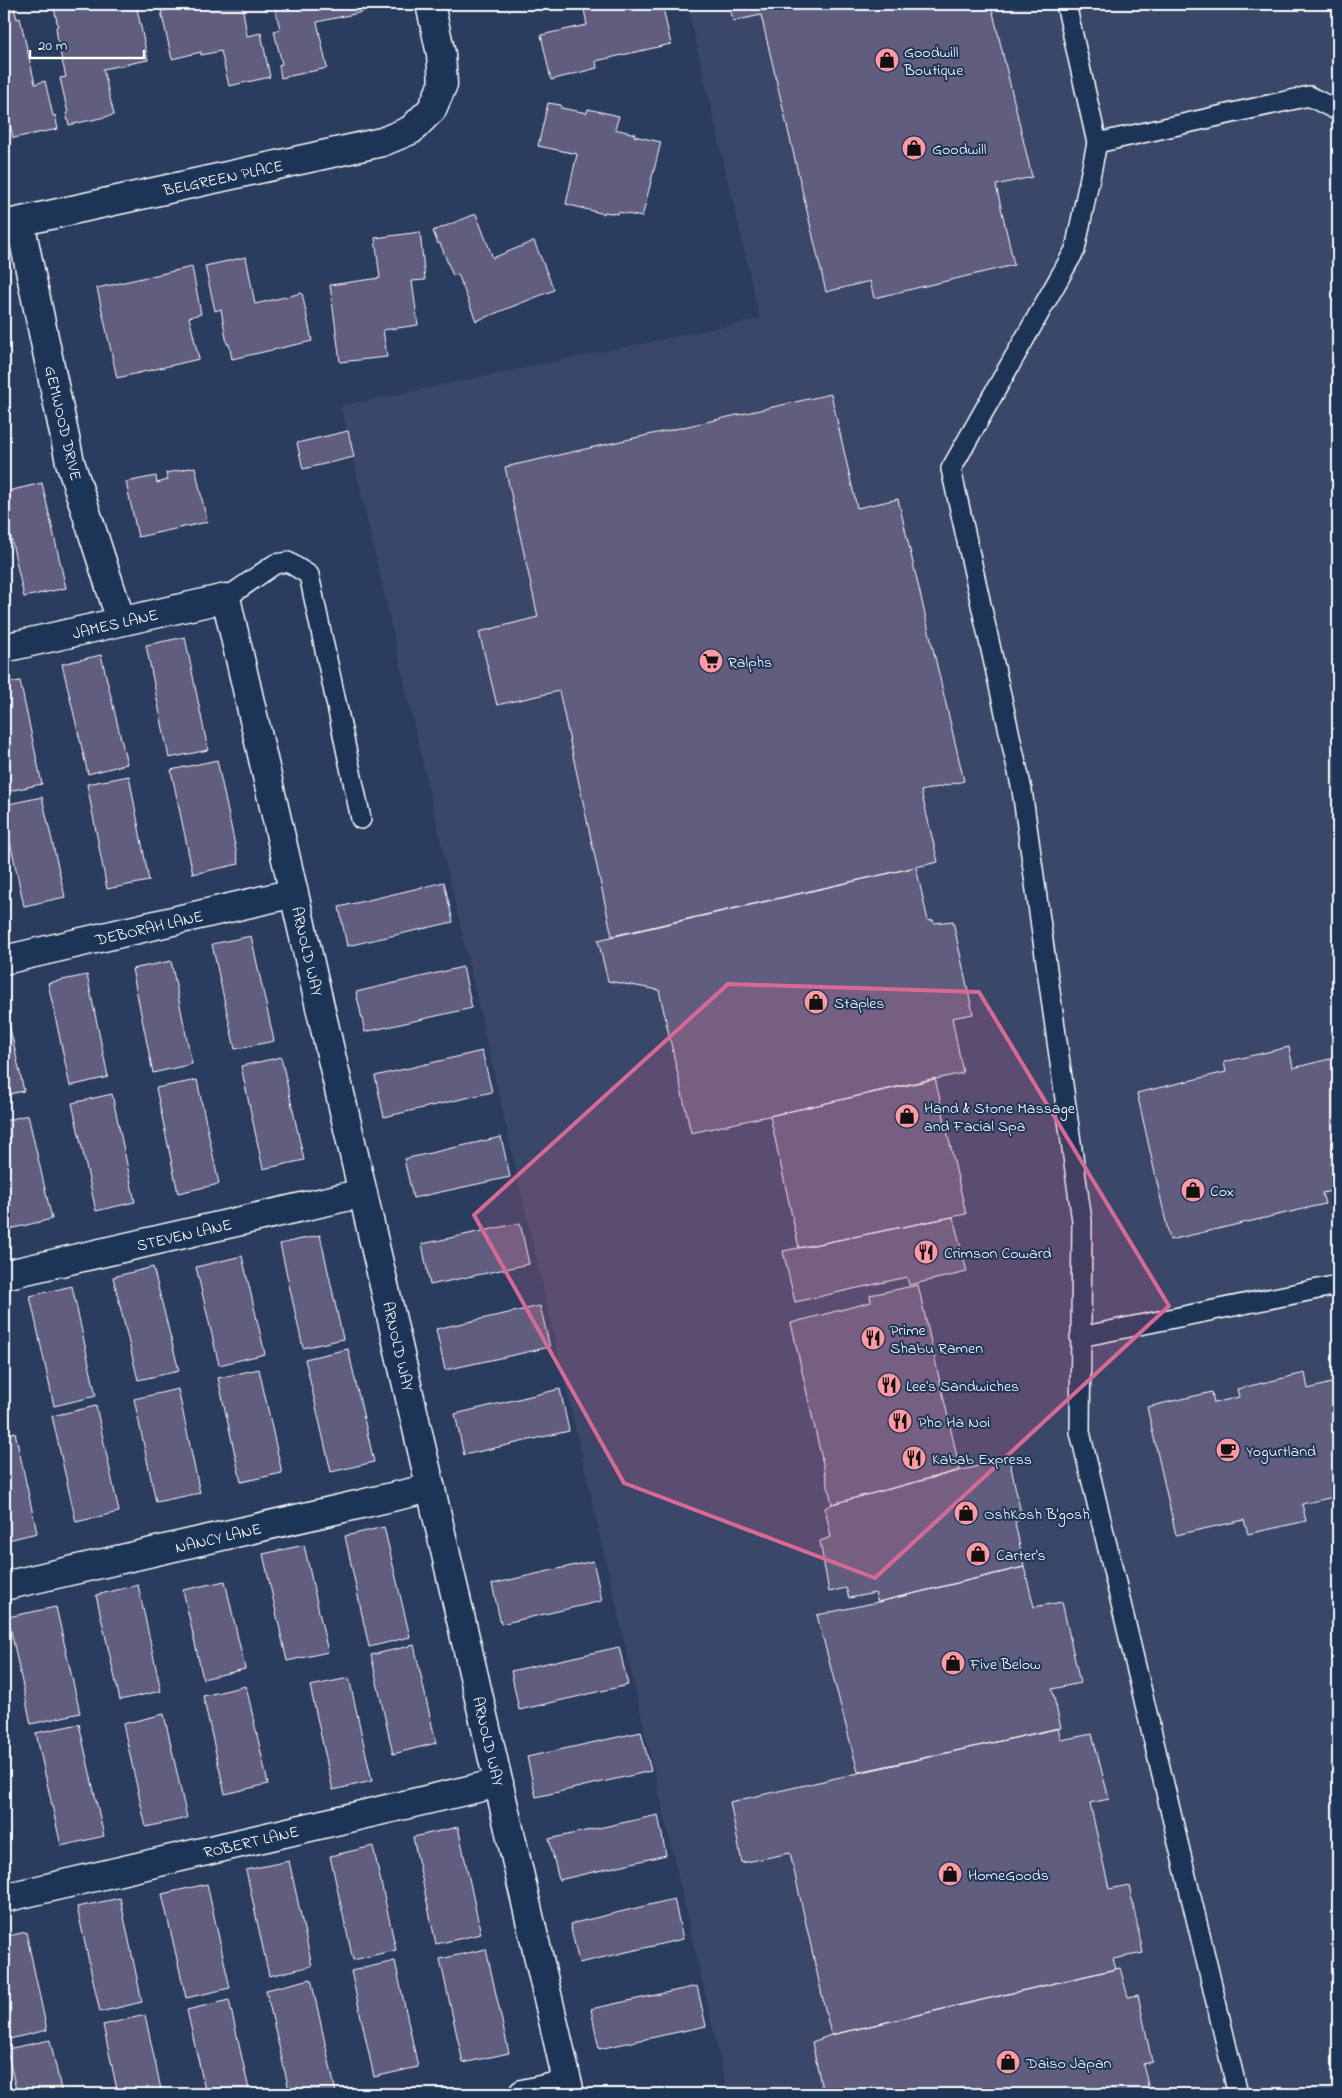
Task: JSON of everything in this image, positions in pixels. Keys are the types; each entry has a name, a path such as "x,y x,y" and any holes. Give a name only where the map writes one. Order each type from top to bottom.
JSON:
{"street":[{"name":"BELGREEN PLACE","path":"12,223 382,142 411,130 432,109 443,84 441,54 430,4"},
{"name":"GEMWOOD DRIVE","path":"12,223 70,462 121,622"},
{"name":"JAMES LANE","path":"4,648 226,598"},
{"name":"ARNOLD WAY","path":"226,598 569,2089"},
{"name":"DEBORAH LANE","path":"4,960 294,893"},
{"name":"STEVEN LANE","path":"4,1275 363,1193"},
{"name":"NANCY LANE","path":"4,1586 432,1488"},
{"name":"ROBERT LANE","path":"4,1898 499,1783"},
{"path":"522,2094 569,2089"}],"lane":[{"path":"1066,4 1097,143 1075,250 951,468 1022,790 1082,1221 1080,1432 1238,2094"},
{"path":"1097,143 1310,96 1338,111"},
{"path":"226,598 275,564 288,562 309,575 361,819"},
{"path":"1080,1337 1338,1285"}],"highlighted area":[{"path":"728,984 979,992 1169,1306 875,1578 624,1483 474,1215"}],"shaded area":[{"path":"687,4 1338,4 1338,2094 728,2094 341,406 760,319"}],"building":[{"path":"4,4 13,4 17,19 20,18 35,84 45,81 58,129 13,138 4,100"},
{"path":"53,4 136,4 148,60 103,69 114,115 69,125 60,78 66,77 58,43 56,27 58,26"},
{"path":"192,4 242,4 247,36 261,33 270,77 229,86 221,51 201,55 201,52 172,59 161,11"},
{"path":"274,4 361,4 363,12 317,22 327,68 281,78 279,65 282,64 274,31 280,29"},
{"path":"583,4 645,4 646,8 662,4 671,44 596,61 597,68 551,80 541,35 587,25"},
{"path":"729,4 991,4 1032,177 996,185 1014,265 874,298 870,281 826,292 761,15 733,21"},
{"path":"548,103 561,105 561,108 587,113 588,109 619,116 615,129 635,134 634,136 661,142 642,217 618,212 618,214 604,212 604,214 566,204 577,154 538,146"},
{"path":"476,214 493,258 534,241 554,290 476,321 458,274 453,276 440,243 438,244 433,231"},
{"path":"420,232 425,280 412,281 418,325 383,330 387,357 340,362 330,285 380,278 375,238"},
{"path":"246,257 255,304 302,293 312,341 232,359 229,344 227,344 221,309 215,311 205,266"},
{"path":"192,267 201,314 189,317 199,359 117,378 97,288"},
{"name":"Ralphs","path":"831,394 857,508 898,499 964,781 921,791 938,862 612,936 559,691 497,705 479,632 538,617 505,467"},
{"path":"348,431 354,457 303,469 297,443"},
{"path":"195,467 207,522 138,537 126,482 156,476 157,483 168,480 166,473"},
{"path":"42,483 66,588 24,597 4,506 4,492"},
{"path":"185,637 208,750 169,758 146,645"},
{"path":"101,655 127,764 88,774 62,664"},
{"path":"20,681 42,784 4,792 4,684"},
{"path":"217,760 239,864 193,874 171,770"},
{"path":"129,776 149,881 107,889 87,784"},
{"path":"42,797 65,897 24,906 4,814 4,805"},
{"name":"Staples","path":"916,867 928,921 933,920 934,923 953,921 973,1014 952,1018 963,1073 691,1133 659,990 608,981 598,940"},
{"path":"444,882 453,922 347,946 339,907"},
{"path":"251,936 274,1041 235,1049 212,944"},
{"path":"171,961 192,1064 153,1073 132,969"},
{"path":"463,967 472,1008 365,1032 356,992"},
{"path":"87,975 108,1077 70,1086 48,983"},
{"path":"4,1001 24,1091 4,1095"},
{"path":"1289,1047 1293,1068 1338,1057 1338,1190 1322,1193 1325,1204 1170,1240 1137,1093 1226,1072 1224,1062"},
{"path":"482,1051 492,1092 384,1117 375,1076"},
{"path":"281,1057 304,1160 263,1169 241,1066"},
{"path":"935,1078 966,1214 799,1248 770,1116"},
{"path":"197,1080 219,1184 178,1193 156,1088"},
{"path":"112,1094 135,1202 96,1211 72,1103"},
{"path":"28,1115 52,1219 10,1229 4,1200 4,1121"},
{"path":"501,1137 510,1177 413,1198 404,1159"},
{"path":"953,1217 967,1272 909,1285 907,1277 795,1302 783,1251"},
{"path":"520,1223 529,1264 430,1285 422,1244"},
{"path":"320,1235 343,1339 303,1348 280,1244"},
{"path":"242,1256 265,1354 219,1365 196,1267"},
{"path":"153,1267 179,1371 138,1380 113,1277"},
{"path":"918,1285 960,1470 832,1504 791,1323 871,1302 870,1295"},
{"path":"72,1286 96,1396 54,1406 30,1296"},
{"path":"540,1306 550,1347 445,1370 436,1329"},
{"path":"348,1349 374,1462 331,1472 305,1359"},
{"path":"259,1369 282,1473 241,1482 218,1378"},
{"path":"1305,1373 1308,1389 1335,1382 1338,1397 1338,1496 1302,1504 1306,1521 1248,1534 1244,1520 1176,1535 1147,1407 1212,1392 1214,1403 1239,1397 1237,1389"},
{"path":"4,1387 10,1414 4,1415"},
{"path":"178,1389 200,1493 156,1502 134,1399"},
{"path":"560,1389 569,1431 464,1455 455,1414"},
{"path":"96,1406 119,1512 76,1522 52,1416"},
{"path":"15,1432 37,1533 4,1541 4,1435"},
{"path":"1009,1458 1022,1518 1015,1522 1024,1567 878,1602 875,1593 849,1598 846,1588 829,1592 820,1541 831,1537 825,1508 832,1504"},
{"path":"384,1527 410,1637 369,1647 345,1536"},
{"path":"304,1545 328,1652 287,1661 263,1554"},
{"path":"593,1561 602,1601 501,1624 492,1584"},
{"name":"Five Below","path":"1024,1567 1034,1607 1062,1602 1080,1683 1052,1689 1061,1728 858,1772 817,1615"},
{"path":"225,1581 245,1669 203,1679 183,1590"},
{"path":"138,1585 161,1691 120,1700 96,1595"},
{"path":"56,1607 80,1713 31,1724 8,1617"},
{"path":"414,1645 436,1743 393,1754 371,1655"},
{"path":"619,1647 628,1685 519,1710 511,1671"},
{"path":"349,1678 372,1781 333,1790 310,1686"},
{"path":"246,1686 268,1784 225,1794 203,1696"},
{"path":"164,1714 187,1818 146,1827 123,1724"},
{"path":"79,1724 104,1836 61,1846 36,1733"},
{"name":"HomeGoods","path":"1058,1728 1061,1740 1092,1734 1109,1799 1090,1803 1109,1889 1129,1885 1143,1953 1113,1959 1116,1969 831,2035 790,1853 742,1863 730,1802"},
{"path":"641,1732 651,1771 536,1797 527,1757"},
{"path":"658,1815 666,1855 559,1880 549,1839"},
{"path":"458,1827 481,1934 436,1944 413,1837"},
{"path":"373,1846 396,1950 353,1960 330,1856"},
{"path":"289,1861 312,1966 269,1976 246,1870"},
{"path":"207,1884 230,1988 186,1998 162,1894"},
{"path":"120,1898 142,2002 100,2012 77,1907"},
{"path":"674,1899 683,1939 579,1963 570,1924"},
{"path":"26,1932 47,2030 5,2040 4,1937"},
{"path":"486,1949 509,2053 463,2063 440,1959"},
{"path":"395,1961 418,2067 374,2077 351,1971"},
{"path":"1120,1968 1128,1997 1138,1995 1152,2062 1143,2064 1150,2094 823,2094 812,2042 831,2035"},
{"path":"311,1979 336,2093 290,2094 266,1990"},
{"path":"697,1986 706,2026 599,2049 591,2009"},
{"path":"229,2000 250,2094 206,2094 187,2010"},
{"path":"145,2015 162,2094 118,2094 103,2025"},
{"path":"50,2040 62,2094 17,2094 7,2049"}],"place":[{"name":"Goodwill Boutique","path":"887,60"},
{"name":"Goodwill","path":"914,148"},
{"name":"Ralphs","path":"711,661"},
{"name":"Staples","path":"816,1002"},
{"name":"Hand & Stone Massage and Facial Spa","path":"907,1116"},
{"name":"Cox","path":"1193,1190"},
{"name":"Crimson Coward","path":"926,1252"},
{"name":"Prime Shabu Ramen","path":"873,1338"},
{"name":"Lee's Sandwiches","path":"889,1385"},
{"name":"Pho Ha Noi","path":"900,1421"},
{"name":"Yogurtland","path":"1228,1450"},
{"name":"Kabab Express","path":"914,1458"},
{"name":"OshKosh B'gosh","path":"966,1513"},
{"name":"Carter's","path":"978,1554"},
{"name":"Five Below","path":"953,1663"},
{"name":"HomeGoods","path":"950,1874"},
{"name":"Daiso Japan","path":"1008,2062"}]}
